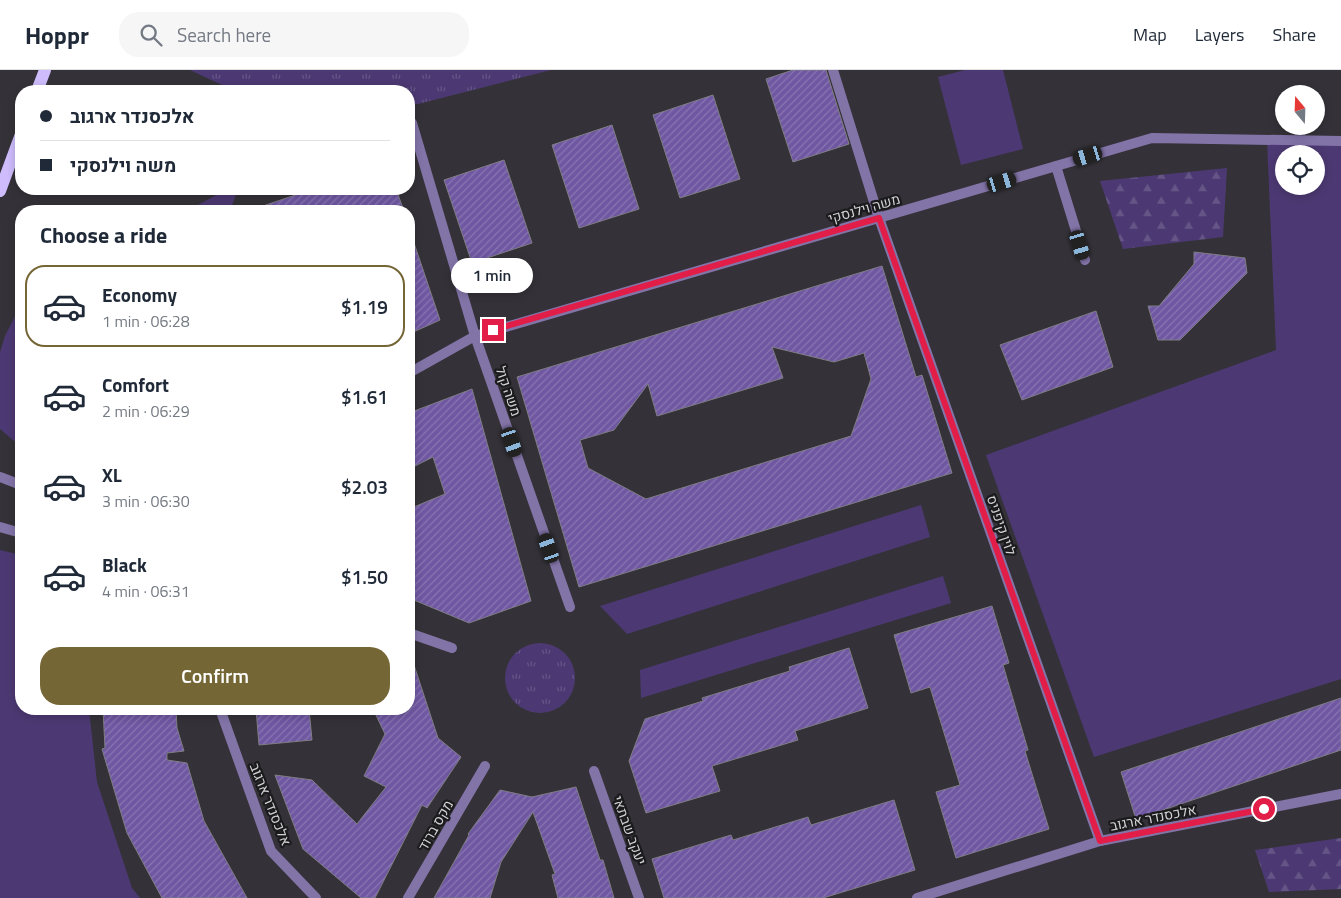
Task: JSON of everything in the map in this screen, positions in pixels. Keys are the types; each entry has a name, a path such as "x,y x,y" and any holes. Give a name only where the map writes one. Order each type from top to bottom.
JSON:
{"main road":[{"path":"39,85 45,70"},
{"path":"0,191 15,150"}],"street":[{"name":"לוין קיפניס","path":"833,70 879,218 1100,841"},
{"name":"משה קול","path":"415,134 475,336 570,607"},
{"name":"משה וילנסקי","path":"415,370 475,336 1152,138 1341,141"},
{"path":"1056,166 1085,260"},
{"path":"0,478 15,482"},
{"path":"0,527 15,531"},
{"path":"415,635 452,648"},
{"name":"אלכסנדר ארגוב","path":"222,715 271,851 316,898"},
{"name":"מקס ברוד","path":"408,898 485,766"},
{"name":"יעקב שבתאי","path":"594,771 639,898"},
{"name":"אלכסנדר ארגוב","path":"917,898 1100,841 1341,794"}],"green space":[{"path":"190,70 551,70 418,104 415,104 415,85 222,85"},
{"path":"965,70 1003,70 1023,149 961,165 938,77"},
{"path":"1267,140 1341,142 1341,679 1094,757 986,455 1276,350"},
{"path":"1227,168 1223,237 1123,249 1100,181"},
{"path":"217,195 236,195 232,205 197,205"},
{"path":"15,316 15,442 0,429 0,352 5,336"},
{"path":"921,505 930,537 627,634 600,606"},
{"path":"0,550 15,554 15,715 90,715 97,782 132,888 140,898 0,898"},
{"path":"943,576 951,603 641,698 640,670"},
{"path":"547,643 560,649 569,658 573,664 575,678 573,692 565,703 554,711 533,713 526,711 515,703 507,692 505,671 507,664 515,653 526,645"},
{"path":"1341,838 1341,889 1269,892 1255,850"}],"building":[{"path":"793,70 826,70 849,144 793,162 766,79"},
{"path":"713,95 740,179 680,198 653,115"},
{"path":"612,125 639,209 579,228 552,145"},
{"path":"504,160 532,243 472,263 444,180"},
{"path":"295,195 398,195 402,205 266,205"},
{"path":"415,246 440,320 415,331"},
{"path":"1194,252 1245,258 1247,273 1180,340 1158,340 1148,306 1159,306 1194,264"},
{"path":"882,266 916,377 922,375 952,473 579,587 517,377","holes":["772,347 834,362 864,353 871,379 851,436 646,499 588,468 580,440 614,430 648,384 657,416 783,378"]},
{"path":"1096,311 1113,367 1022,400 1000,345"},
{"path":"472,389 531,601 469,623 415,600 415,506 445,494 433,457 415,466 415,411"},
{"path":"992,606 1009,663 1003,665 1028,750 1025,751 1049,829 956,858 936,792 960,785 930,687 911,693 894,635"},
{"path":"849,648 868,708 795,731 798,740 712,766 720,791 646,813 629,761 645,719 703,701 702,698 790,671 789,667"},
{"path":"415,668 438,738 461,757 427,808 422,805 375,898 361,898 303,849 275,775 312,780 357,824 386,787 364,776 385,734 376,715 415,715"},
{"path":"1341,698 1341,750 1136,819 1121,772"},
{"path":"103,715 176,715 177,728 184,751 167,753 167,760 187,763 204,821 247,898 162,898 127,833 102,749 105,748"},
{"path":"256,715 310,715 312,740 259,745"},
{"path":"576,787 600,860 603,860 614,898 558,898 552,875 555,874 533,812 501,862 490,898 434,898 468,834 500,790 532,797"},
{"path":"894,800 915,870 823,898 664,898 652,859 731,835 733,840 808,817 811,825"}],"route":[{"path":"493,330 879,218 1100,841 1264,809"}]}
